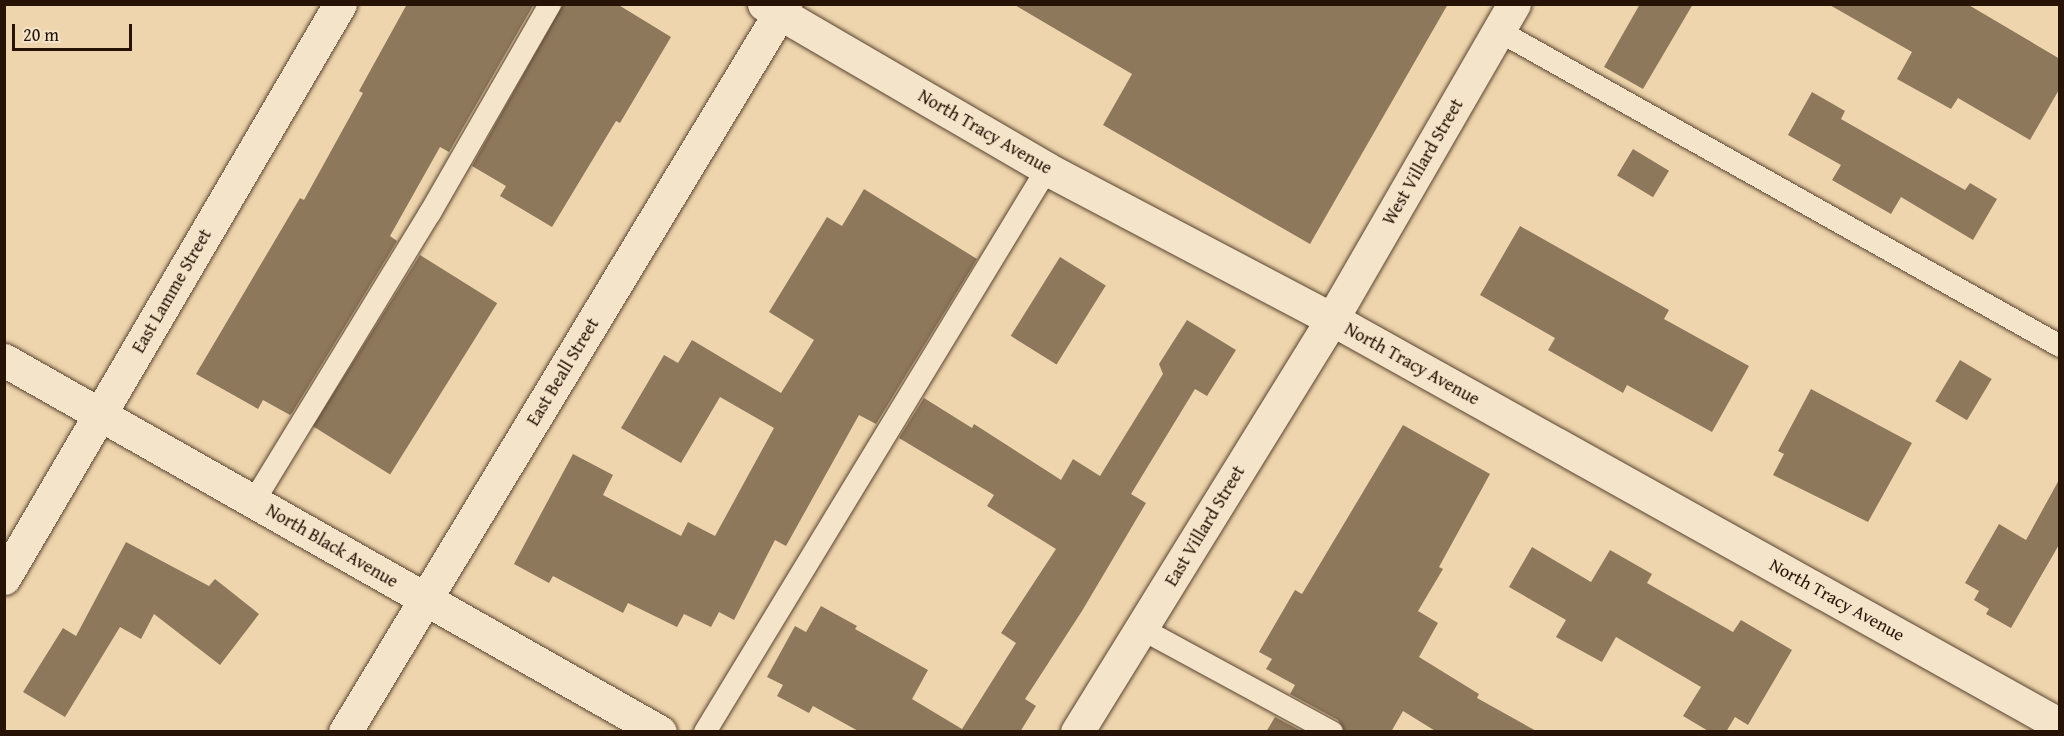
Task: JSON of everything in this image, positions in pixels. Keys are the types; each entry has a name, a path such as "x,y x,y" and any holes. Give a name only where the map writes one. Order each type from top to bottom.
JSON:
{"street":[{"name":"East Lamme Street","path":"4,578 340,4"},
{"name":"North Tracy Avenue","path":"776,8 1047,169 1332,319 2060,724"},
{"name":"East Beall Street","path":"345,732 776,8"},
{"name":"West Villard Street","path":"1332,319 1507,18"},
{"name":"East Villard Street","path":"1077,732 1332,319"},
{"name":"North Black Avenue","path":"4,360 660,732"}],"lane":[{"path":"254,501 430,213 550,4"},
{"path":"1507,18 2060,346"},
{"path":"705,732 1047,169"},
{"path":"1142,629 1332,732"}],"building":[{"path":"407,4 534,4 449,152 440,147 390,236 397,241 292,413 290,415 263,400 258,409 196,374 300,198 304,200 363,93 359,91"},
{"path":"563,4 617,4 671,37 620,123 616,121 552,227 500,196 506,186 472,166"},
{"path":"1013,4 1448,4 1310,244 1103,125 1132,74"},
{"path":"1640,4 1693,4 1643,89 1604,67"},
{"path":"1828,4 1967,4 2060,59 2060,88 2030,140 1958,98 1951,109 1897,79 1912,52"},
{"path":"1812,92 1845,111 1841,119 1965,190 1970,183 1997,199 1973,240 1901,197 1891,214 1832,180 1841,165 1788,135"},
{"path":"1633,149 1669,171 1653,197 1617,176"},
{"path":"864,189 977,259 876,424 859,415 786,546 775,540 734,620 719,612 711,627 684,614 677,627 628,603 623,613 553,576 549,583 514,564 573,454 613,475 603,495 681,536 688,522 715,536 774,428 720,397 681,463 621,428 664,355 678,363 692,340 781,393 814,340 769,312 827,217 842,226"},
{"path":"1520,226 1669,310 1664,319 1749,366 1712,432 1627,385 1623,393 1548,350 1555,338 1480,295"},
{"path":"420,255 497,303 390,475 313,426"},
{"path":"1060,257 1106,286 1057,364 1011,336"},
{"path":"1187,320 1236,350 1207,396 1195,389 1131,494 1146,503 1082,611 1025,699 1036,706 1020,732 860,732 813,706 809,713 777,696 783,685 767,677 795,626 806,632 821,606 857,626 855,629 928,670 912,699 962,729 1016,643 1001,633 1056,549 987,506 994,495 899,438 924,398 972,428 974,424 1061,480 1073,459 1100,476 1163,374 1159,364"},
{"path":"1960,360 1992,379 1967,420 1935,401"},
{"path":"1811,389 1912,443 1868,522 1773,475 1784,454 1778,451"},
{"path":"1403,425 1490,474 1439,567 1443,569 1418,611 1438,623 1419,657 1479,694 1477,698 1538,732 1437,732 1403,711 1391,732 1345,732 1338,720 1290,694 1295,685 1266,669 1272,659 1259,652 1295,590 1302,594"},
{"path":"2060,478 2060,543 2011,628 1986,614 1989,609 1974,600 1979,591 1965,583 1999,524 2026,540"},
{"path":"126,542 209,586 215,579 259,614 220,665 154,614 141,639 120,627 65,717 23,692 63,628 76,636"},
{"path":"1532,547 1591,582 1610,550 1652,574 1647,583 1733,632 1741,620 1792,650 1748,725 1735,717 1726,732 1710,732 1683,716 1701,687 1616,637 1602,662 1556,637 1566,620 1509,587"},
{"path":"1275,717 1303,732 1266,732"}]}
